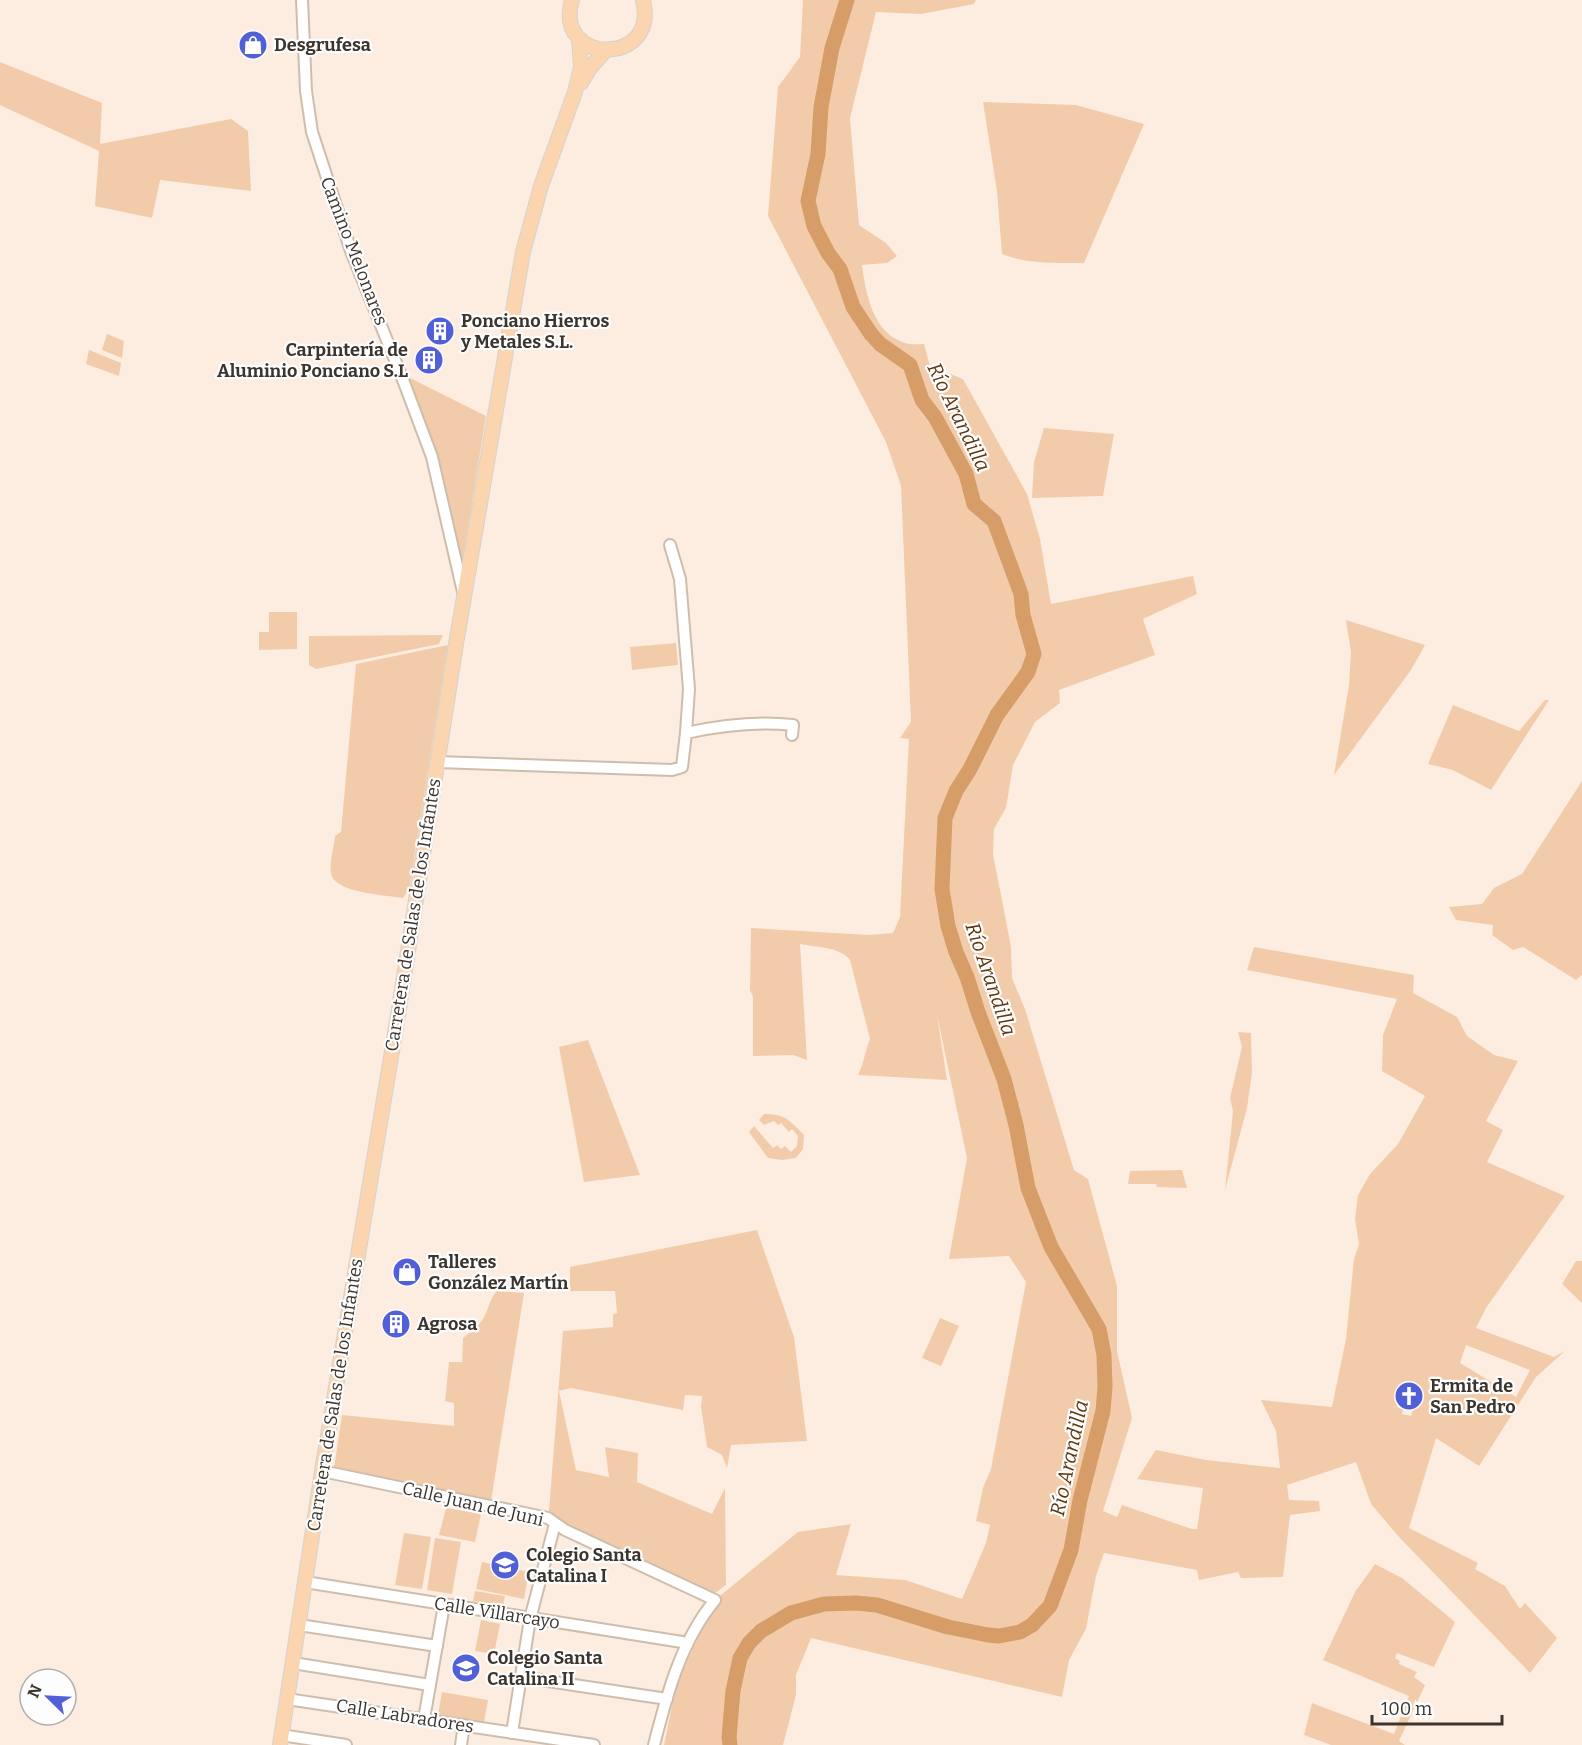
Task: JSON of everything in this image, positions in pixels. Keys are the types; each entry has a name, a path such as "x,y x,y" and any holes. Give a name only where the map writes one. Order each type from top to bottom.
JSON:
{"main road":[{"path":"579,39 591,47 606,51 626,46 640,32 645,12 643,0"},
{"name":"Carretera de Salas de los Infantes","path":"281,1740 322,1471 526,237 581,68 579,39 573,30 568,3"},
{"name":"Carretera de Salas de los Infantes","path":"575,92 590,68 606,51"}],"street":[{"name":"Camino Melonares","path":"302,0 306,91 312,132 351,251 432,457 465,599"},
{"path":"438,762 672,770 682,767 689,688 680,579 670,545"},
{"path":"686,733 718,726 772,723 793,725 792,735"},
{"name":"Calle Juan de Juni","path":"322,1471 548,1518 555,1524 715,1600 700,1619 687,1645"},
{"path":"512,1733 530,1619 555,1524"},
{"name":"Calle Villarcayo","path":"305,1582 682,1642 687,1645"},
{"path":"424,1719 444,1605"},
{"path":"299,1625 437,1646"},
{"path":"654,1745 667,1699 687,1645"},
{"path":"292,1663 430,1685"},
{"path":"521,1677 667,1699"},
{"name":"Calle Labradores","path":"287,1699 594,1745"},
{"path":"461,1745 464,1725"},
{"path":"281,1740 346,1745"}],"shaded area":[{"path":"803,0 976,0 974,4 921,14 876,12 850,118 859,225 886,243 897,256 887,263 862,265 873,312 885,331 894,338 907,344 924,344 932,374 948,373 963,379 1027,494 1040,539 1051,604 1193,576 1197,594 1143,619 1155,655 1059,690 1060,703 1035,722 1013,765 1006,808 994,829 993,854 1011,947 1012,978 1025,1009 1074,1170 1088,1179 1117,1286 1117,1351 1132,1418 1103,1511 1117,1517 1122,1505 1197,1529 1203,1488 1137,1479 1156,1450 1206,1460 1280,1468 1276,1431 1261,1400 1332,1407 1346,1339 1354,1259 1359,1244 1355,1219 1358,1195 1370,1174 1398,1144 1425,1096 1382,1071 1383,1035 1397,999 1247,970 1254,947 1414,975 1413,993 1457,1017 1467,1036 1494,1055 1518,1061 1486,1121 1503,1130 1487,1162 1565,1196 1486,1308 1476,1328 1554,1357 1565,1351 1536,1377 1479,1466 1436,1438 1409,1528 1478,1563 1475,1569 1505,1586 1520,1609 1525,1603 1557,1638 1530,1673 1399,1537 1371,1504 1356,1462 1287,1485 1289,1500 1319,1501 1320,1511 1290,1515 1283,1577 1241,1578 1238,1572 1199,1580 1197,1570 1104,1553 1096,1576 1086,1629 1069,1660 1062,1697 811,1638 796,1675 796,1695 783,1745 664,1745 676,1686 715,1600 798,1532 851,1524 836,1575 905,1580 962,1599 986,1543 990,1525 976,1521 983,1488 991,1469 1026,1282 1009,1256 949,1259 967,1158 937,1015 947,1080 858,1075 870,1039 850,960 834,950 800,944 807,1060 793,1055 753,1056 753,997 750,990 751,928 870,935 893,933 900,917 909,739 900,738 911,722 901,486 886,442 768,216 778,87 800,57","holes":["1466,1345 1530,1370 1516,1397 1460,1363","1405,1381 1421,1386 1411,1416 1402,1414 1403,1409 1397,1407"]},
{"path":"0,62 102,103 100,144 231,119 248,131 251,191 160,180 152,218 95,206 99,151 0,105"},
{"path":"983,102 1076,105 1144,124 1084,263 1032,261 1002,254 997,191"},
{"path":"107,334 124,341 122,358 102,350"},
{"path":"89,350 121,363 119,376 86,364"},
{"path":"404,375 486,416 462,565"},
{"path":"1044,428 1114,434 1103,496 1032,498 1034,462"},
{"path":"269,612 297,612 297,649 259,650 259,632 269,632"},
{"path":"1346,620 1425,645 1411,670 1334,775 1349,685 1351,652"},
{"path":"443,635 439,644 316,669 309,665 309,636"},
{"path":"676,643 678,665 632,670 630,647"},
{"path":"448,645 409,890 403,898 351,889 335,880 331,874 331,865 335,836 341,832 356,664"},
{"path":"1545,700 1549,700 1491,790 1453,770 1428,764 1453,705 1519,731"},
{"path":"1582,781 1582,975 1576,980 1523,947 1513,950 1492,935 1493,925 1456,920 1449,907 1482,904 1494,888 1522,874"},
{"path":"1238,1032 1251,1033 1252,1073 1247,1108 1225,1190 1233,1111 1230,1098 1242,1047"},
{"path":"588,1040 640,1175 584,1182 559,1047"},
{"path":"764,1114 787,1119 804,1135 803,1149 796,1158 782,1160 768,1158 749,1132 754,1126 773,1148 777,1145 781,1149 785,1146 791,1152 797,1146 798,1136 792,1129 789,1132 781,1123 778,1125 774,1121 764,1125 759,1120"},
{"path":"1182,1170 1187,1188 1157,1187 1156,1184 1128,1184 1130,1171"},
{"path":"757,1230 794,1337 807,1441 731,1445 727,1468 722,1455 707,1447 701,1407 702,1396 685,1395 683,1410 571,1388 559,1391 576,1470 609,1477 605,1447 638,1453 637,1482 712,1514 725,1488 726,1585 715,1593 565,1523 549,1511 563,1331 613,1327 613,1314 617,1313 615,1291 570,1291 570,1267"},
{"path":"1576,1261 1582,1261 1582,1303 1562,1284"},
{"path":"497,1291 524,1293 491,1501 334,1468 342,1415 454,1426 454,1403 445,1401 449,1362 462,1362 463,1338 482,1320"},
{"path":"940,1318 959,1326 941,1366 922,1358"},
{"path":"446,1508 481,1514 475,1542 439,1535"},
{"path":"404,1533 431,1537 422,1589 395,1585"},
{"path":"435,1538 461,1542 452,1594 427,1590"},
{"path":"482,1562 529,1572 524,1599 476,1589"},
{"path":"1375,1564 1402,1578 1455,1622 1434,1667 1397,1653 1395,1658 1400,1661 1399,1664 1417,1672 1414,1677 1425,1685 1399,1741 1405,1745 1331,1745 1304,1735 1312,1703 1394,1734 1409,1696 1323,1660 1355,1592"},
{"path":"475,1591 505,1596 503,1606 473,1601"},
{"path":"481,1620 500,1624 494,1654 475,1651"},
{"path":"442,1692 488,1700 484,1722 438,1715"}],"waterway":[{"name":"Río Arandilla","path":"730,1745 733,1691 740,1658 749,1643 761,1631 791,1613 824,1604 856,1603 877,1605 948,1627 988,1635 999,1636 1020,1632 1032,1625 1050,1606 1071,1550 1080,1500 1103,1411 1105,1387 1104,1355 1099,1329 1051,1247 1028,1188 1016,1125 1004,1079 956,952 948,926 942,889 945,818 956,791 970,769 997,715 1028,672 1034,654 1023,615 1021,594 994,521 974,504 966,474 935,417 922,400 910,365 880,344 853,307 840,269 828,253 814,226 808,201 818,154 821,107 832,48 847,0"}],"place":[{"name":"Desgrufesa","path":"253,45"},
{"name":"Ponciano Hierros y Metales S.L.","path":"440,331"},
{"name":"Carpintería de Aluminio Ponciano S.L","path":"429,360"},
{"name":"Talleres González Martín","path":"407,1272"},
{"name":"Agrosa","path":"396,1324"},
{"name":"Ermita de San Pedro","path":"1409,1396"},
{"name":"Colegio Santa Catalina I","path":"505,1565"},
{"name":"Colegio Santa Catalina II","path":"466,1668"}]}
